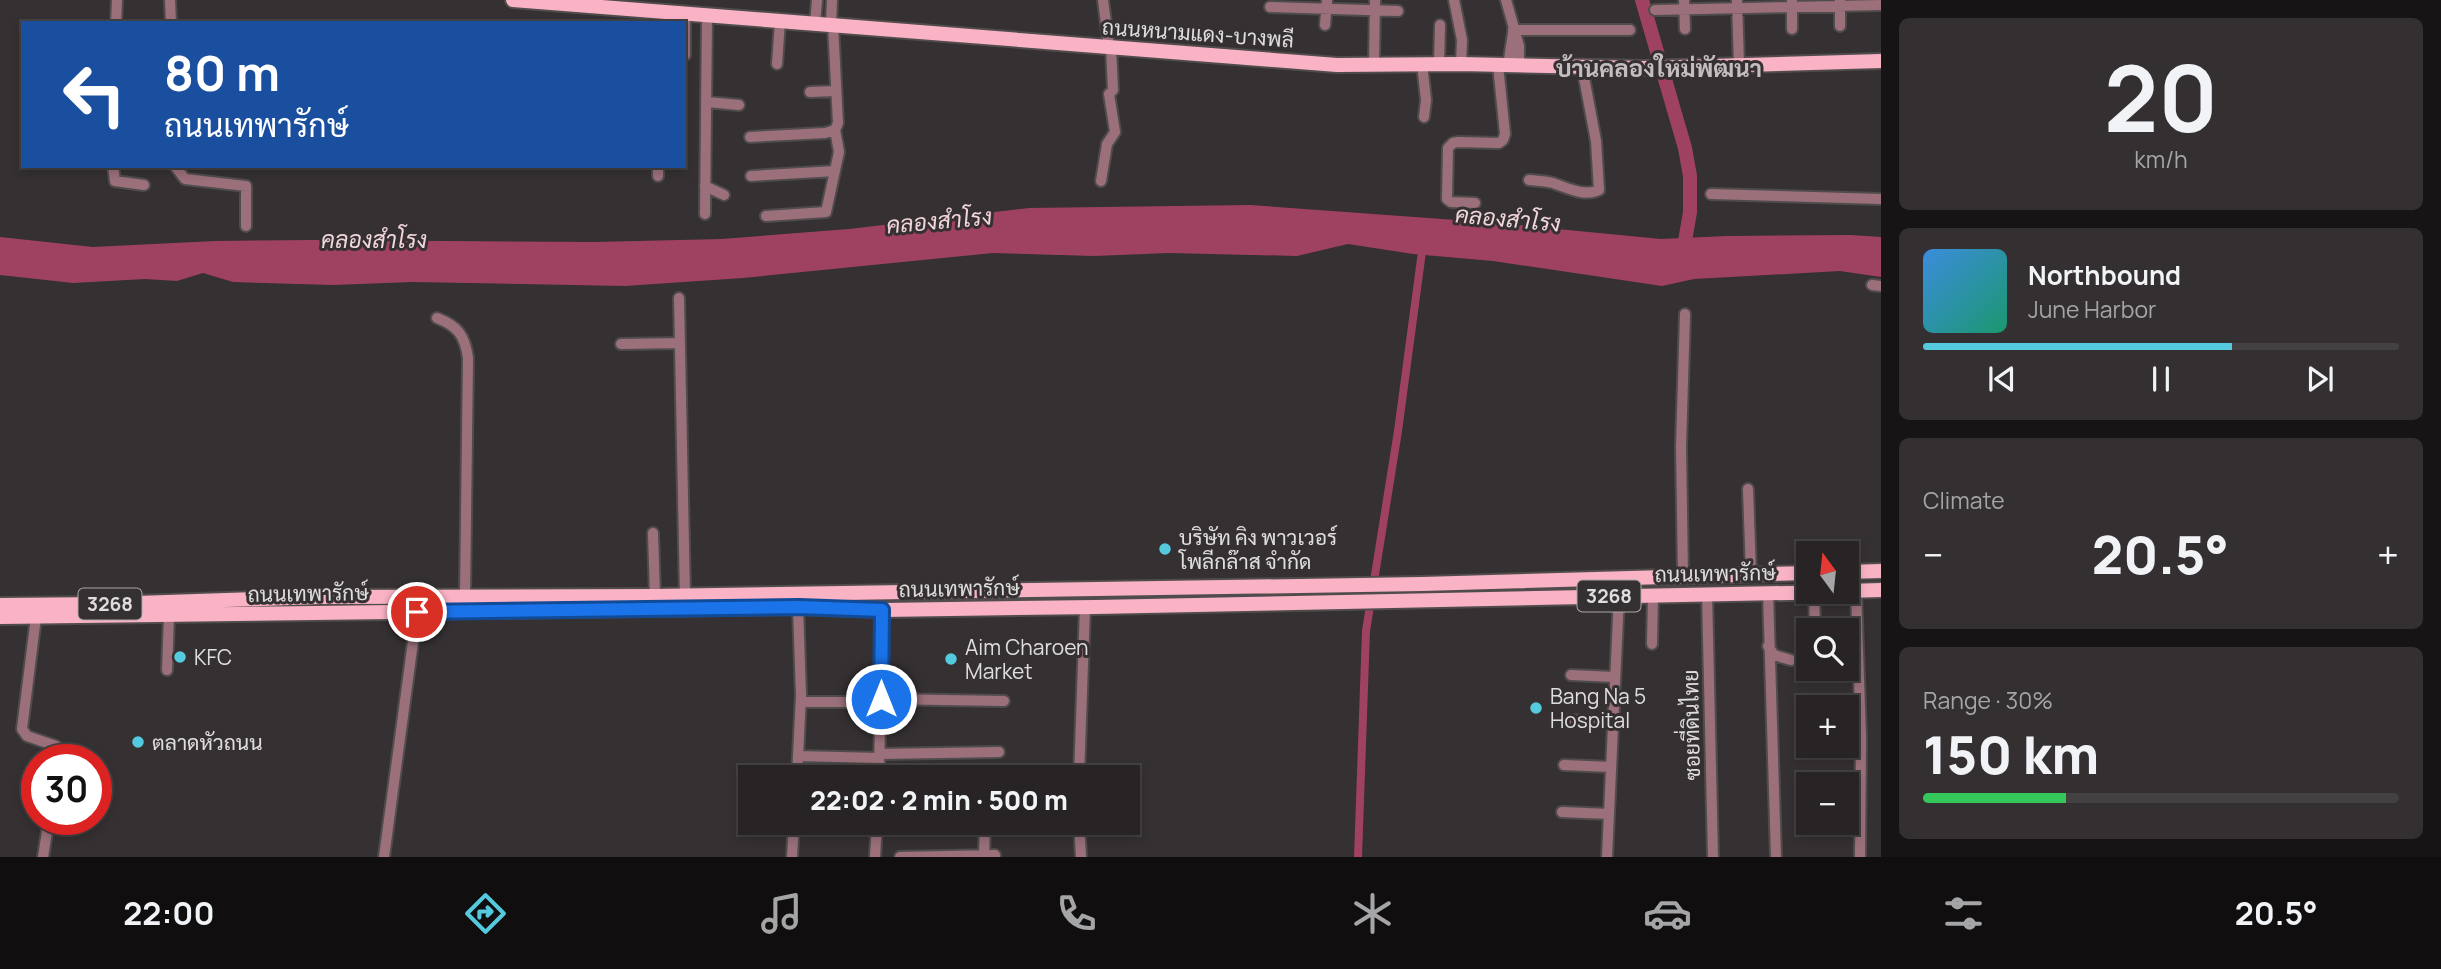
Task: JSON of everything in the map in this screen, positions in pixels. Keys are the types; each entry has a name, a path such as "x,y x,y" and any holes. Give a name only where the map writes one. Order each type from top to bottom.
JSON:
{"main road":[{"name":"ถนนหนามแดง-บางพลี","path":"514,0 606,3 659,17 685,13 1337,65 1461,64 1643,68 1881,61"},
{"path":"1859,572 1881,571"},
{"name":"ถนนเทพารักษ์","path":"0,605 255,599 685,596 1382,584 1796,573"},
{"path":"1859,591 1881,590"},
{"name":"ถนนเทพารักษ์","path":"0,617 799,607 882,610 1361,603 1796,592"},
{"path":"255,599 256,615"}],"street":[{"path":"116,21 117,0"},
{"path":"170,0 171,21"},
{"path":"815,24 817,0"},
{"path":"766,216 826,212 839,152 835,130 838,123 832,0"},
{"path":"1101,181 1107,144 1115,132 1109,94 1113,90 1110,47 1103,0"},
{"path":"1454,0 1462,40 1461,64"},
{"path":"1475,203 1451,202 1447,199 1448,148 1452,143 1458,142 1499,143 1503,140 1513,30 1506,0"},
{"path":"1792,3 1792,29"},
{"path":"1840,3 1840,26"},
{"path":"1269,7 1282,4 1375,5 1398,11"},
{"path":"1325,25 1327,4"},
{"path":"1656,10 1684,4 1881,5"},
{"path":"1684,4 1685,29"},
{"path":"1737,4 1739,65"},
{"path":"1374,64 1375,5"},
{"path":"685,13 685,21"},
{"path":"705,214 707,15"},
{"path":"777,65 780,21"},
{"path":"1440,25 1440,64"},
{"path":"1513,30 1630,30"},
{"path":"1422,64 1426,100 1424,117"},
{"path":"1529,180 1554,183 1569,190 1595,193 1599,190 1596,141 1582,67"},
{"path":"810,92 836,91"},
{"path":"707,102 739,105"},
{"path":"750,137 825,133 835,130"},
{"path":"113,168 115,181 144,185"},
{"path":"177,168 185,179 246,186 246,226"},
{"path":"751,176 835,171"},
{"path":"705,186 724,195"},
{"path":"1712,194 1881,199"},
{"path":"679,298 685,596"},
{"path":"1683,576 1681,447 1685,314"},
{"path":"437,318 456,327 465,341 468,358 465,596"},
{"path":"621,344 680,343"},
{"path":"1748,489 1751,574"},
{"path":"653,533 655,596"},
{"path":"1768,592 1776,857"},
{"name":"ซอยที่ดินไทย","path":"1707,593 1713,857"},
{"path":"1652,644 1653,595"},
{"path":"1607,857 1619,596"},
{"path":"1852,604 1861,738 1860,857"},
{"path":"798,765 801,702 799,607"},
{"path":"1079,765 1084,607"},
{"path":"879,765 882,610"},
{"path":"384,857 417,612"},
{"path":"167,670 169,616"},
{"path":"36,617 22,729 27,736 50,744"},
{"path":"1768,646 1774,655 1791,660"},
{"path":"1571,675 1614,677"},
{"path":"801,702 1004,701"},
{"path":"1569,720 1613,722"},
{"path":"798,756 999,751"},
{"path":"1564,765 1611,767"},
{"path":"1562,812 1609,814"},
{"path":"43,857 46,835"},
{"path":"792,857 793,835"},
{"path":"875,857 876,835"},
{"path":"900,857 989,855 987,835"},
{"path":"1080,835 1081,857"}],"water":[{"name":"คลองสำโรง","path":"1250,205 1497,223 1661,239 1727,236 1881,237 1881,277 1840,271 1694,279 1662,286 1493,261 1413,254 1348,244 1297,256 993,253 743,278 625,286 233,282 203,273 177,281 145,279 73,283 0,275 0,237 93,247 215,241 596,242 721,239 849,229 1029,208"}],"waterway":[{"path":"1642,0 1685,148 1690,176 1690,212 1683,253"},
{"path":"1358,857 1366,631 1398,431 1423,244"}],"place":[{"name":"บริษัท คิง พาวเวอร์ โพลีกล๊าส จำกัด","path":"1165,549"},
{"name":"KFC","path":"180,657"},
{"name":"Aim Charoen Market","path":"951,659"},
{"name":"Bang Na 5 Hospital","path":"1536,708"},
{"name":"ตลาดหัวถนน","path":"138,742"}],"district":[{"name":"บ้านคลองใหม่พัฒนา","path":"1659,67"}],"route":[{"path":"417,612 799,607 882,610 881,699"}]}
